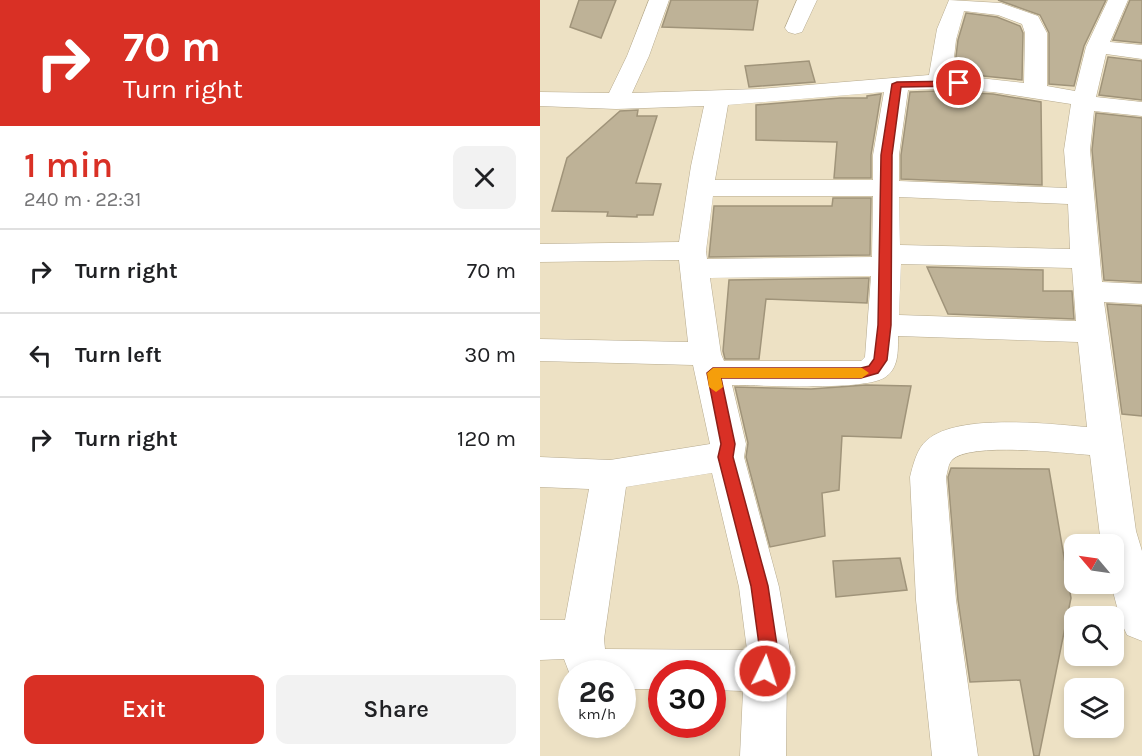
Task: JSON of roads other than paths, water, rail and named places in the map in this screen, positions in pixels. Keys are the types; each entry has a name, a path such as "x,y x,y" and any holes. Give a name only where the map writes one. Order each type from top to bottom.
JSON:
{"street":[{"path":"616,102 638,56 658,0"},
{"path":"795,28 807,0"},
{"path":"1118,0 1097,47 1083,101 1077,150 1088,291 1117,531 1142,622"},
{"path":"940,82 951,15 958,2 1001,9 1031,20 1036,33 1035,92"},
{"path":"1097,47 1142,52"},
{"path":"540,99 616,102 789,94 940,82 1035,92 1142,109"},
{"path":"540,350 861,373 873,369 881,360 884,325 886,155 897,84"},
{"path":"718,97 701,188 693,260 709,363 728,444 726,457 759,586 769,652 765,671 763,756"},
{"path":"701,188 887,188 1081,197"},
{"path":"540,253 693,260 1086,259"},
{"path":"1088,291 1142,294"},
{"path":"884,325 1093,332"},
{"path":"955,756 936,600 928,477 933,458 944,446 980,436 1106,442"},
{"path":"540,471 610,475 726,457"},
{"path":"610,475 583,639 586,665 591,668 765,671"},
{"path":"540,640 583,639"}]}
